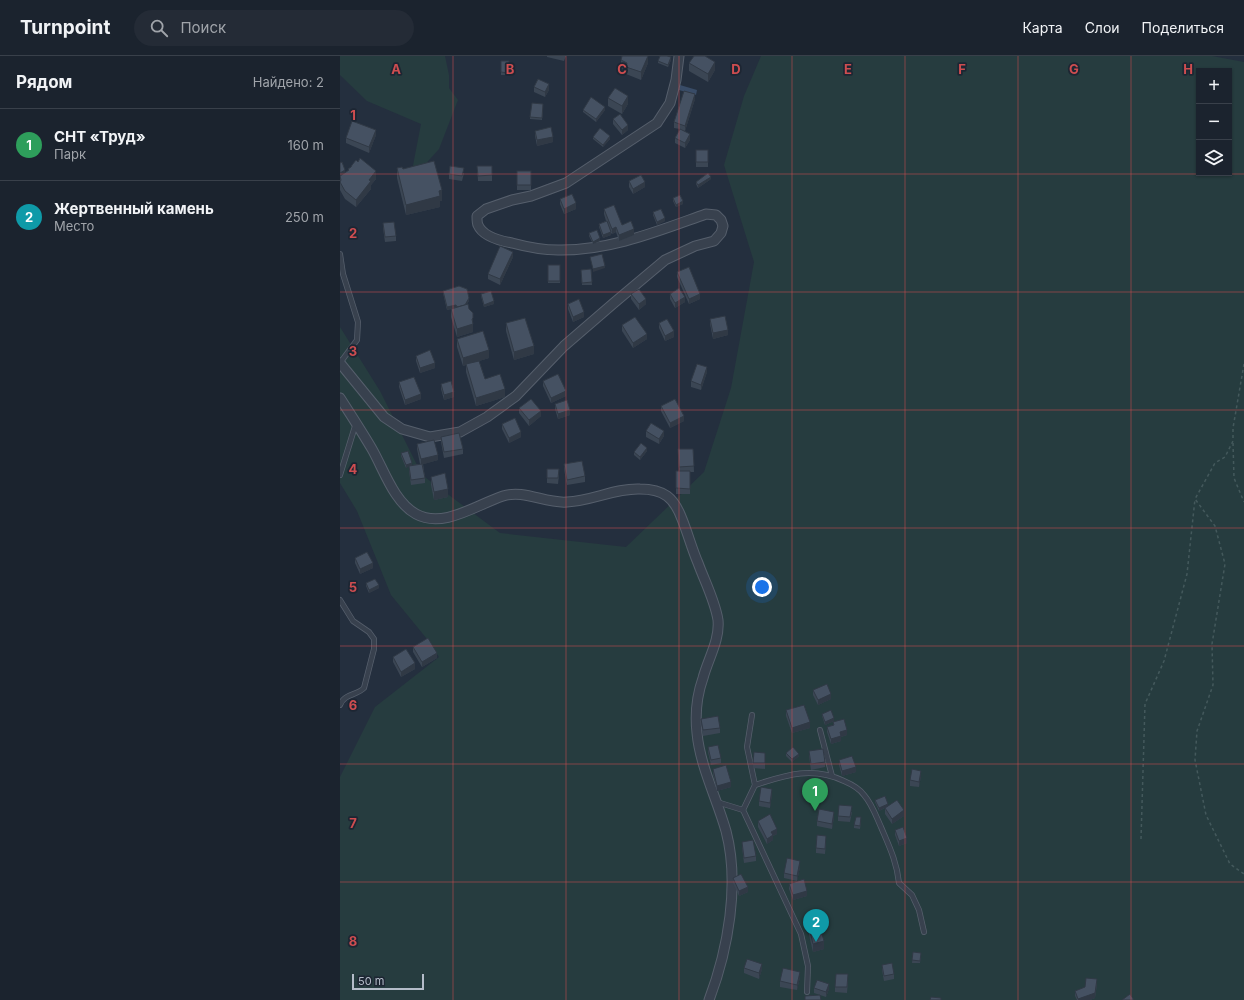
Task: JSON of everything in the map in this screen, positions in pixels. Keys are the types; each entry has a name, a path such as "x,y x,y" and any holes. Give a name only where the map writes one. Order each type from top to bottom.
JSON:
{"street":[{"path":"340,363 358,387 384,417 402,429 430,437 460,432 487,417 516,396 564,346 665,260 695,246 714,241 721,233 723,226 721,220 716,215 706,214 624,242 585,249 557,250 530,247 492,237 484,233 478,225 477,216 486,209 512,200 531,196 566,183 657,123 670,103 676,80 679,56"},
{"path":"340,398 403,504 415,514 430,520 446,519 506,495 529,496 548,501 567,502 621,490 643,489 659,492 668,497 674,504 682,518 715,607 718,619 718,631 702,680 696,712 699,751 726,833 732,860 732,884 728,931 721,963 709,1000"}],"lane":[{"path":"340,254 343,274 358,322 357,340 340,363"},
{"path":"340,475 356,423"},
{"path":"340,600 353,620 369,632 374,638 374,649 364,688 361,691 345,697 340,704"},
{"path":"743,810 755,785 746,747 752,715"},
{"path":"820,730 832,776"},
{"path":"755,785 786,775 818,772 853,785 863,793 870,802 893,853 899,883 912,894 919,910 924,932"},
{"path":"717,802 743,810 800,934 808,966 807,992"}],"path":[{"path":"1244,364 1233,428 1234,478 1244,502"},
{"path":"1141,839 1145,704 1164,661 1187,574 1195,499 1215,463 1225,457 1233,441"},
{"path":"1195,499 1215,526 1224,564 1212,644 1213,685 1197,731 1195,760 1206,815 1230,864 1244,874"}],"green space":[{"path":"340,56 445,56 449,75 449,88 458,100 439,149 410,181 421,124 367,101 340,75"},
{"path":"761,56 1212,56 1244,62 1244,1000 340,1000 340,777 375,707 439,657 427,639 391,595 357,511 340,483 340,327 380,391 422,475 500,533 626,547 704,472 731,388 754,262 724,165 744,96"}],"water":[{"path":"680,85 697,90 696,95 679,90"}],"building":[{"path":"622,56 648,56 641,72 626,67 627,63 621,60"},
{"path":"660,56 671,57 668,65 658,61"},
{"path":"694,56 705,56 715,62 708,74 689,63"},
{"path":"501,61 509,61 508,73 501,72"},
{"path":"538,79 549,84 545,92 534,87"},
{"path":"615,88 628,96 622,106 608,98"},
{"path":"684,91 695,94 685,126 674,122"},
{"path":"591,97 605,107 596,119 583,110"},
{"path":"532,103 543,104 542,118 530,117"},
{"path":"620,114 628,125 622,130 613,119"},
{"path":"352,121 376,130 369,147 346,138"},
{"path":"551,127 553,137 537,140 535,131"},
{"path":"600,128 610,136 603,145 593,137"},
{"path":"680,129 690,134 685,143 675,138"},
{"path":"696,150 708,150 708,162 696,162"},
{"path":"360,158 376,171 369,180 371,181 356,200 345,191 340,182 340,176 349,170 348,169 356,160 358,162"},
{"path":"434,161 442,190 439,191 440,196 406,205 397,168 402,167 403,169"},
{"path":"342,162 345,170 340,173 340,163"},
{"path":"450,166 464,168 462,176 449,174"},
{"path":"477,166 492,166 492,175 478,176"},
{"path":"517,171 531,171 531,185 517,185"},
{"path":"708,173 711,177 698,185 696,182"},
{"path":"641,175 645,182 633,189 629,181"},
{"path":"572,194 576,203 564,209 560,199"},
{"path":"680,195 683,201 676,205 673,198"},
{"path":"614,205 622,225 631,221 634,229 619,235 616,227 612,229 604,209"},
{"path":"661,209 665,218 657,222 653,212"},
{"path":"607,221 611,232 603,235 599,224"},
{"path":"394,222 396,236 385,237 383,223"},
{"path":"597,230 600,238 593,242 589,233"},
{"path":"500,246 513,252 500,279 488,274"},
{"path":"602,254 605,266 593,269 590,257"},
{"path":"548,265 560,265 560,281 548,281"},
{"path":"689,267 700,294 689,299 677,272"},
{"path":"591,269 592,282 582,283 581,270"},
{"path":"459,286 467,289 469,298 465,305 447,307 443,291"},
{"path":"679,288 685,297 675,303 670,294"},
{"path":"639,289 646,299 639,304 631,294"},
{"path":"491,291 494,301 484,305 481,294"},
{"path":"579,299 584,312 573,317 568,304"},
{"path":"468,304 469,309 473,313 473,324 457,329 451,309"},
{"path":"725,316 728,330 713,333 710,319"},
{"path":"635,317 647,334 633,343 622,325"},
{"path":"525,318 534,346 514,352 506,323"},
{"path":"667,319 674,331 665,336 659,323"},
{"path":"483,331 489,350 463,358 457,339"},
{"path":"430,350 435,363 420,368 416,356"},
{"path":"479,361 485,379 500,374 505,389 476,398 466,364"},
{"path":"697,364 707,367 701,385 691,381"},
{"path":"558,374 566,391 551,398 543,381"},
{"path":"414,377 421,394 405,400 399,382"},
{"path":"451,381 454,392 444,395 441,384"},
{"path":"531,399 541,411 529,420 519,408"},
{"path":"675,399 684,416 670,423 661,406"},
{"path":"567,400 570,410 558,414 555,404"},
{"path":"515,418 521,432 509,438 502,424"},
{"path":"651,423 664,431 659,439 646,431"},
{"path":"459,433 463,449 444,452 441,437"},
{"path":"434,440 438,455 421,459 417,444"},
{"path":"641,443 647,448 640,457 634,452"},
{"path":"678,449 693,449 694,466 679,467"},
{"path":"408,451 412,463 406,465 401,453"},
{"path":"582,461 585,476 567,480 564,464"},
{"path":"422,464 425,478 411,480 409,466"},
{"path":"547,469 559,469 558,478 547,478"},
{"path":"676,471 690,471 690,489 676,488"},
{"path":"445,473 448,489 434,492 431,477"},
{"path":"367,552 373,563 360,569 355,558"},
{"path":"375,579 379,585 369,590 366,583"},
{"path":"428,638 437,653 422,662 413,647"},
{"path":"406,649 415,663 401,672 393,657"},
{"path":"827,684 831,694 818,700 813,690"},
{"path":"804,705 810,722 792,728 786,710"},
{"path":"831,710 834,718 825,722 822,714"},
{"path":"718,716 720,728 703,730 701,719"},
{"path":"844,719 847,730 840,732 841,736 831,739 827,727 834,725 833,722"},
{"path":"718,745 721,758 711,760 708,747"},
{"path":"793,747 799,754 792,759 786,753"},
{"path":"823,749 825,762 811,764 809,751"},
{"path":"754,752 765,753 765,763 753,763"},
{"path":"852,756 856,767 842,771 839,760"},
{"path":"726,765 731,782 717,786 713,769"},
{"path":"912,769 921,771 919,782 910,780"},
{"path":"761,787 772,789 770,803 759,801"},
{"path":"885,796 888,804 879,808 875,800"},
{"path":"897,800 904,810 892,819 885,808"},
{"path":"839,805 852,806 850,817 838,816"},
{"path":"819,809 834,812 832,824 817,821"},
{"path":"770,814 777,829 771,832 773,835 767,839 758,821"},
{"path":"856,817 861,817 860,826 854,825"},
{"path":"903,827 907,838 899,841 895,830"},
{"path":"817,835 826,836 825,849 816,848"},
{"path":"753,840 756,856 744,858 742,842"},
{"path":"787,858 800,861 797,876 784,873"},
{"path":"741,874 748,887 739,891 733,878"},
{"path":"804,879 807,891 793,895 789,884"},
{"path":"819,924 824,941 813,944 809,927"},
{"path":"913,952 921,953 920,961 912,960"},
{"path":"747,959 762,964 759,973 744,968"},
{"path":"892,963 894,974 884,976 882,965"},
{"path":"783,968 800,972 797,985 780,981"},
{"path":"836,974 848,974 847,987 835,987"},
{"path":"1086,978 1097,979 1095,993 1078,999 1075,991 1085,987"},
{"path":"817,980 829,984 826,992 814,988"},
{"path":"1130,994 1134,1000 1122,1000"},
{"path":"820,995 821,1000 805,1000 805,996"},
{"path":"931,997 941,998 941,1000 930,1000"}],"place":[{"name":"СНТ «Труд»","path":"815,811"},
{"name":"Жертвенный камень","path":"816,942"}]}
